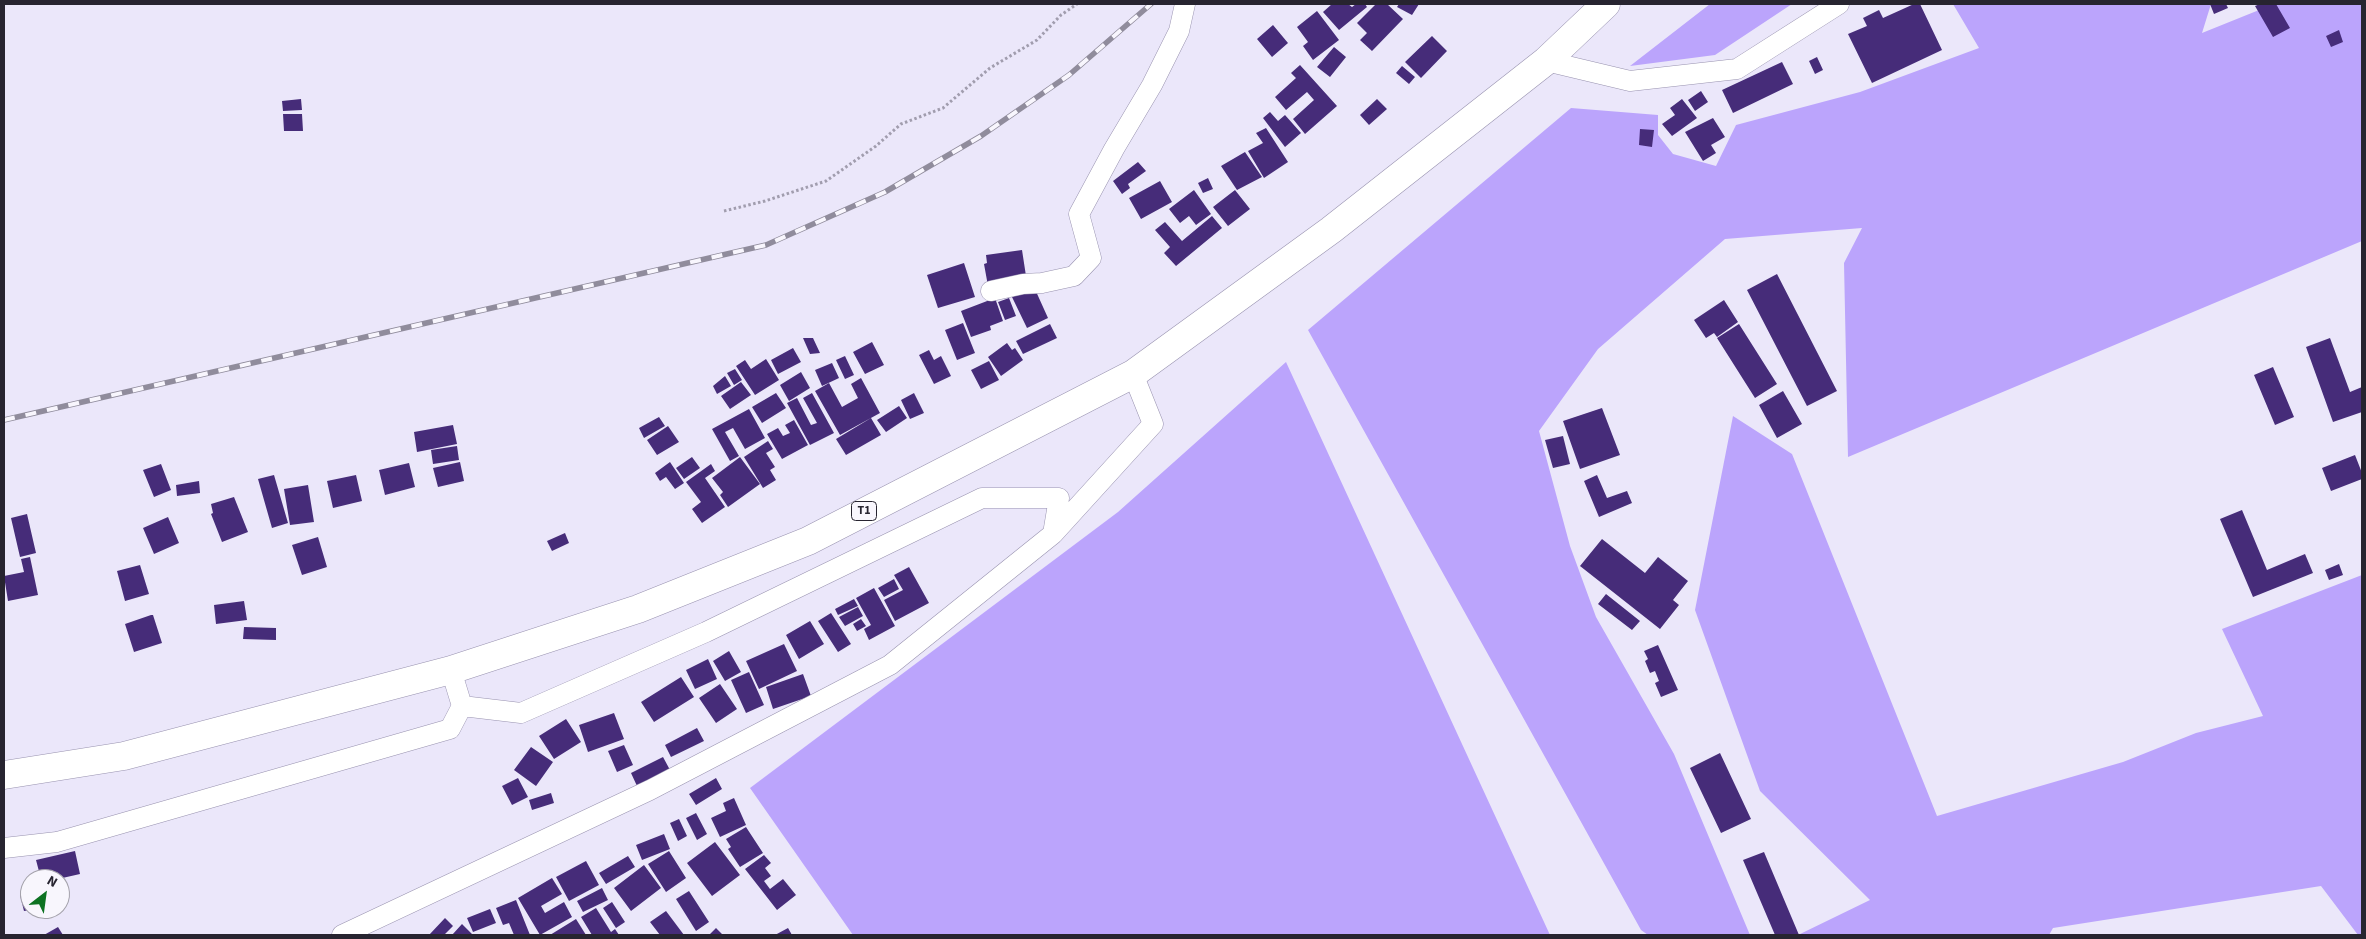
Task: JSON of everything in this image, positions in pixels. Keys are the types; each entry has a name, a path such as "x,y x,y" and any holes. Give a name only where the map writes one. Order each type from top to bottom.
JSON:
{"highway":[{"name":"T1","path":"4,775 124,756 451,670 638,609 808,540 1133,374 1331,230 1546,61 1606,4"}],"street":[{"path":"991,291 1074,276 1091,258 1079,214 1105,164 1152,85 1179,31 1185,4"},
{"path":"1546,61 1630,81 1737,68 1839,4"},
{"path":"342,935 650,790 890,665 1053,534 1153,424 1133,374"},
{"path":"462,706 521,713 706,632 982,498 1059,498 1053,534"},
{"path":"4,848 57,842 450,729 462,706 451,670"}],"path":[{"path":"724,212 826,180 876,146 901,124 943,108 990,68 1036,40 1061,15 1077,4"}],"shaded area":[{"path":"1710,4 1792,4 1715,55 1630,66"},
{"path":"1953,4 2211,4 2202,33 2274,4 2362,4 2362,241 1848,457 1844,263 1862,228 1725,239 1598,349 1539,431 1570,546 1596,617 1674,754 1750,935 1648,935 1641,930 1308,330 1571,108 1658,115 1658,135 1673,154 1716,166 1736,125 1860,92 1979,48"},
{"path":"1286,362 1550,935 853,935 750,788 1118,512"},
{"path":"1733,416 1792,454 1937,816 2123,762 2196,733 2263,716 2222,629 2362,575 2362,935 2358,935 2321,886 2053,928 2049,935 1798,935 1870,900 1760,791 1695,610"}],"building":[{"path":"1332,4 1348,4 1352,7 1356,4 1365,4 1367,7 1339,30 1323,12"},
{"path":"1376,4 1387,4 1403,19 1372,51 1360,40 1367,33 1357,23"},
{"path":"1399,4 1419,4 1412,15 1397,7"},
{"path":"1914,4 1920,4 1942,50 1872,83 1848,34 1867,26 1863,18 1879,10 1883,18"},
{"path":"2210,4 2226,4 2228,8 2214,14"},
{"path":"2260,4 2276,4 2290,28 2273,37 2255,6"},
{"path":"1317,11 1339,40 1313,60 1303,46 1308,42 1297,27"},
{"path":"1273,25 1288,43 1272,57 1257,39"},
{"path":"2339,30 2343,42 2331,47 2326,36"},
{"path":"1432,36 1447,51 1421,78 1405,62"},
{"path":"1334,47 1346,57 1330,77 1317,67"},
{"path":"1817,57 1823,70 1815,74 1809,61"},
{"path":"1782,62 1793,84 1733,113 1722,90"},
{"path":"1300,65 1337,106 1305,134 1293,119 1314,100 1307,92 1286,110 1275,97 1296,78 1291,73"},
{"path":"1402,66 1415,77 1409,84 1396,73"},
{"path":"1701,91 1708,102 1695,111 1688,100"},
{"path":"301,99 302,110 283,111 282,101"},
{"path":"1377,99 1387,109 1369,125 1360,115"},
{"path":"1682,99 1697,118 1672,136 1662,124 1675,115 1670,108"},
{"path":"1270,112 1278,121 1285,115 1301,133 1285,147 1263,118"},
{"path":"283,114 302,114 303,131 284,131"},
{"path":"1713,118 1725,137 1711,145 1716,153 1703,161 1685,132"},
{"path":"1266,128 1288,162 1264,178 1248,151 1263,143 1256,133"},
{"path":"1640,129 1654,130 1652,147 1639,145"},
{"path":"1245,152 1262,177 1237,190 1221,166"},
{"path":"1138,162 1146,171 1128,184 1130,188 1122,194 1113,181"},
{"path":"1208,178 1213,189 1203,193 1198,183"},
{"path":"1160,181 1172,202 1141,219 1129,198"},
{"path":"1194,190 1211,214 1196,225 1189,216 1180,223 1169,209"},
{"path":"1235,190 1250,209 1228,226 1213,207"},
{"path":"1212,216 1222,228 1176,266 1164,253 1170,247 1155,230 1165,222 1182,241"},
{"path":"1022,250 1026,276 988,286 984,264 987,263 986,255"},
{"path":"964,263 975,297 938,308 927,275"},
{"path":"1777,274 1837,391 1807,406 1747,290"},
{"path":"1034,287 1048,318 1027,328 1012,297"},
{"path":"995,298 1003,321 990,326 991,330 971,337 961,311"},
{"path":"1009,298 1016,316 1005,320 998,302"},
{"path":"1724,300 1738,322 1717,337 1714,333 1706,338 1694,320"},
{"path":"963,323 975,353 957,360 945,330"},
{"path":"1050,324 1057,338 1023,354 1016,341"},
{"path":"1739,324 1777,384 1755,398 1717,338"},
{"path":"803,338 813,338 820,353 810,354"},
{"path":"2330,338 2350,392 2362,387 2362,412 2333,422 2306,347"},
{"path":"872,342 884,365 865,374 853,352"},
{"path":"1007,343 1012,350 1015,348 1023,360 1001,376 988,357"},
{"path":"793,348 801,362 778,374 771,360"},
{"path":"929,350 934,360 941,356 951,376 934,384 919,355"},
{"path":"845,356 854,375 845,379 836,360"},
{"path":"766,359 779,380 755,395 736,366 745,360 751,369"},
{"path":"989,361 999,380 981,389 971,370"},
{"path":"832,363 839,378 822,386 815,370"},
{"path":"2273,367 2294,417 2275,425 2254,375"},
{"path":"735,369 742,380 734,385 727,373"},
{"path":"801,372 810,388 789,401 780,385"},
{"path":"725,376 731,386 717,394 713,386"},
{"path":"861,378 880,413 840,435 815,391 829,383 842,407 858,398 851,384"},
{"path":"741,382 751,395 730,409 721,396"},
{"path":"1783,391 1802,424 1777,438 1759,405"},
{"path":"776,393 786,408 762,423 752,407"},
{"path":"812,393 834,433 810,445 787,403 797,398 811,425 817,423 803,398"},
{"path":"914,393 924,413 910,419 901,400"},
{"path":"899,406 907,418 886,432 877,420"},
{"path":"1602,408 1620,455 1580,469 1563,421"},
{"path":"749,409 765,438 745,449 733,428 725,432 739,456 730,461 712,429"},
{"path":"659,417 665,426 644,438 639,428"},
{"path":"871,418 881,435 846,455 836,439"},
{"path":"794,420 808,445 782,459 767,434 778,428 783,436 790,433 785,425"},
{"path":"453,425 457,444 417,452 414,432"},
{"path":"668,426 679,442 657,455 647,440"},
{"path":"1563,436 1570,464 1553,468 1545,440"},
{"path":"768,441 773,449 766,453 775,467 770,470 776,480 763,488 744,457"},
{"path":"457,446 459,460 433,464 431,450"},
{"path":"2355,455 2362,473 2362,479 2331,491 2322,468"},
{"path":"692,457 700,468 684,479 676,468"},
{"path":"740,457 760,484 728,507 720,495 723,492 712,478"},
{"path":"460,462 464,481 438,487 433,468"},
{"path":"670,462 684,483 675,489 666,477 660,481 655,473"},
{"path":"409,463 415,487 385,495 379,470"},
{"path":"161,464 171,490 154,497 143,470"},
{"path":"711,464 715,471 705,478 725,507 702,523 692,509 701,502 686,482"},
{"path":"274,475 288,523 272,528 258,479"},
{"path":"356,475 362,501 333,508 327,481"},
{"path":"1597,475 1607,498 1627,491 1632,503 1599,517 1584,481"},
{"path":"199,481 200,493 177,496 176,485"},
{"path":"308,485 314,522 290,525 284,489"},
{"path":"234,497 248,532 222,542 211,514 213,513 211,504"},
{"path":"2242,510 2267,570 2305,554 2313,573 2253,597 2220,519"},
{"path":"27,514 36,553 20,557 11,518"},
{"path":"168,517 179,543 154,554 143,528"},
{"path":"565,533 569,543 552,551 547,541"},
{"path":"318,537 327,567 302,575 292,545"},
{"path":"1602,539 1645,573 1658,557 1688,581 1673,600 1679,605 1660,629 1580,566"},
{"path":"30,557 38,595 8,601 4,576 24,572 21,559"},
{"path":"2339,564 2343,575 2329,580 2325,570"},
{"path":"140,565 149,594 125,601 117,571"},
{"path":"909,567 929,603 895,621 884,600 903,590 894,575"},
{"path":"894,579 899,589 884,597 878,588"},
{"path":"874,588 895,626 869,640 864,629 871,625 856,598"},
{"path":"1606,594 1640,621 1632,630 1598,604"},
{"path":"854,599 858,606 838,615 835,609"},
{"path":"244,601 247,620 216,624 214,605"},
{"path":"858,607 863,616 845,626 839,617"},
{"path":"831,613 851,644 838,652 818,621"},
{"path":"153,615 162,643 134,652 125,624"},
{"path":"861,619 866,626 857,631 853,624"},
{"path":"810,621 824,644 799,659 786,635"},
{"path":"244,627 276,628 276,640 243,639"},
{"path":"784,644 797,671 759,689 746,661"},
{"path":"1658,645 1678,690 1661,697 1655,683 1659,681 1655,671 1650,673 1645,661 1648,659 1644,651"},
{"path":"729,651 741,672 725,681 713,661"},
{"path":"708,659 717,679 695,689 686,670"},
{"path":"749,672 764,705 746,713 731,680"},
{"path":"803,674 811,696 773,709 766,687"},
{"path":"681,677 694,697 654,722 641,702"},
{"path":"720,684 737,709 716,723 699,698"},
{"path":"614,713 624,739 588,752 579,725"},
{"path":"566,719 581,742 554,759 539,736"},
{"path":"697,728 704,741 671,757 665,745"},
{"path":"624,745 633,765 617,772 608,751"},
{"path":"531,747 553,762 536,786 514,770"},
{"path":"1720,753 1751,819 1721,833 1690,768"},
{"path":"663,757 670,770 637,786 631,773"},
{"path":"518,778 528,797 512,805 502,786"},
{"path":"716,778 722,789 696,805 689,794"},
{"path":"551,793 554,803 532,810 529,800"},
{"path":"734,798 746,825 720,837 711,818 726,811 723,803"},
{"path":"696,813 707,834 697,840 686,818"},
{"path":"679,819 687,836 678,841 670,823"},
{"path":"746,827 763,853 740,867 728,849 731,847 726,839"},
{"path":"664,834 670,849 642,860 636,845"},
{"path":"715,842 740,875 712,896 687,863"},
{"path":"75,851 80,874 70,876 70,869 38,869 36,860"},
{"path":"669,851 686,878 666,892 648,864"},
{"path":"1764,852 1799,935 1775,935 1743,860"},
{"path":"764,855 771,863 765,868 771,876 764,881 770,889 783,879 796,895 777,910 745,869"},
{"path":"628,856 635,867 606,884 599,873"},
{"path":"586,861 599,885 569,901 556,877"},
{"path":"644,865 661,888 631,911 614,888"},
{"path":"552,878 562,894 541,906 545,913 564,902 572,917 540,935 518,898"},
{"path":"602,888 608,900 583,912 577,901"},
{"path":"689,891 709,922 696,931 676,899"},
{"path":"516,900 530,935 514,935 509,923 503,925 496,908"},
{"path":"612,902 625,922 616,928 603,908"},
{"path":"596,908 611,932 615,929 619,935 592,935 581,917"},
{"path":"490,909 496,923 473,932 467,918"},
{"path":"666,911 684,935 660,935 650,922"},
{"path":"445,918 453,926 444,935 429,935"},
{"path":"576,919 586,935 550,935"},
{"path":"462,924 473,935 452,935"},
{"path":"58,927 63,935 44,935"},
{"path":"716,928 723,935 709,935"},
{"path":"788,928 792,935 775,935"}],"railway":[{"path":"4,420 766,245 885,192 981,136 1069,75 1151,4"}]}
